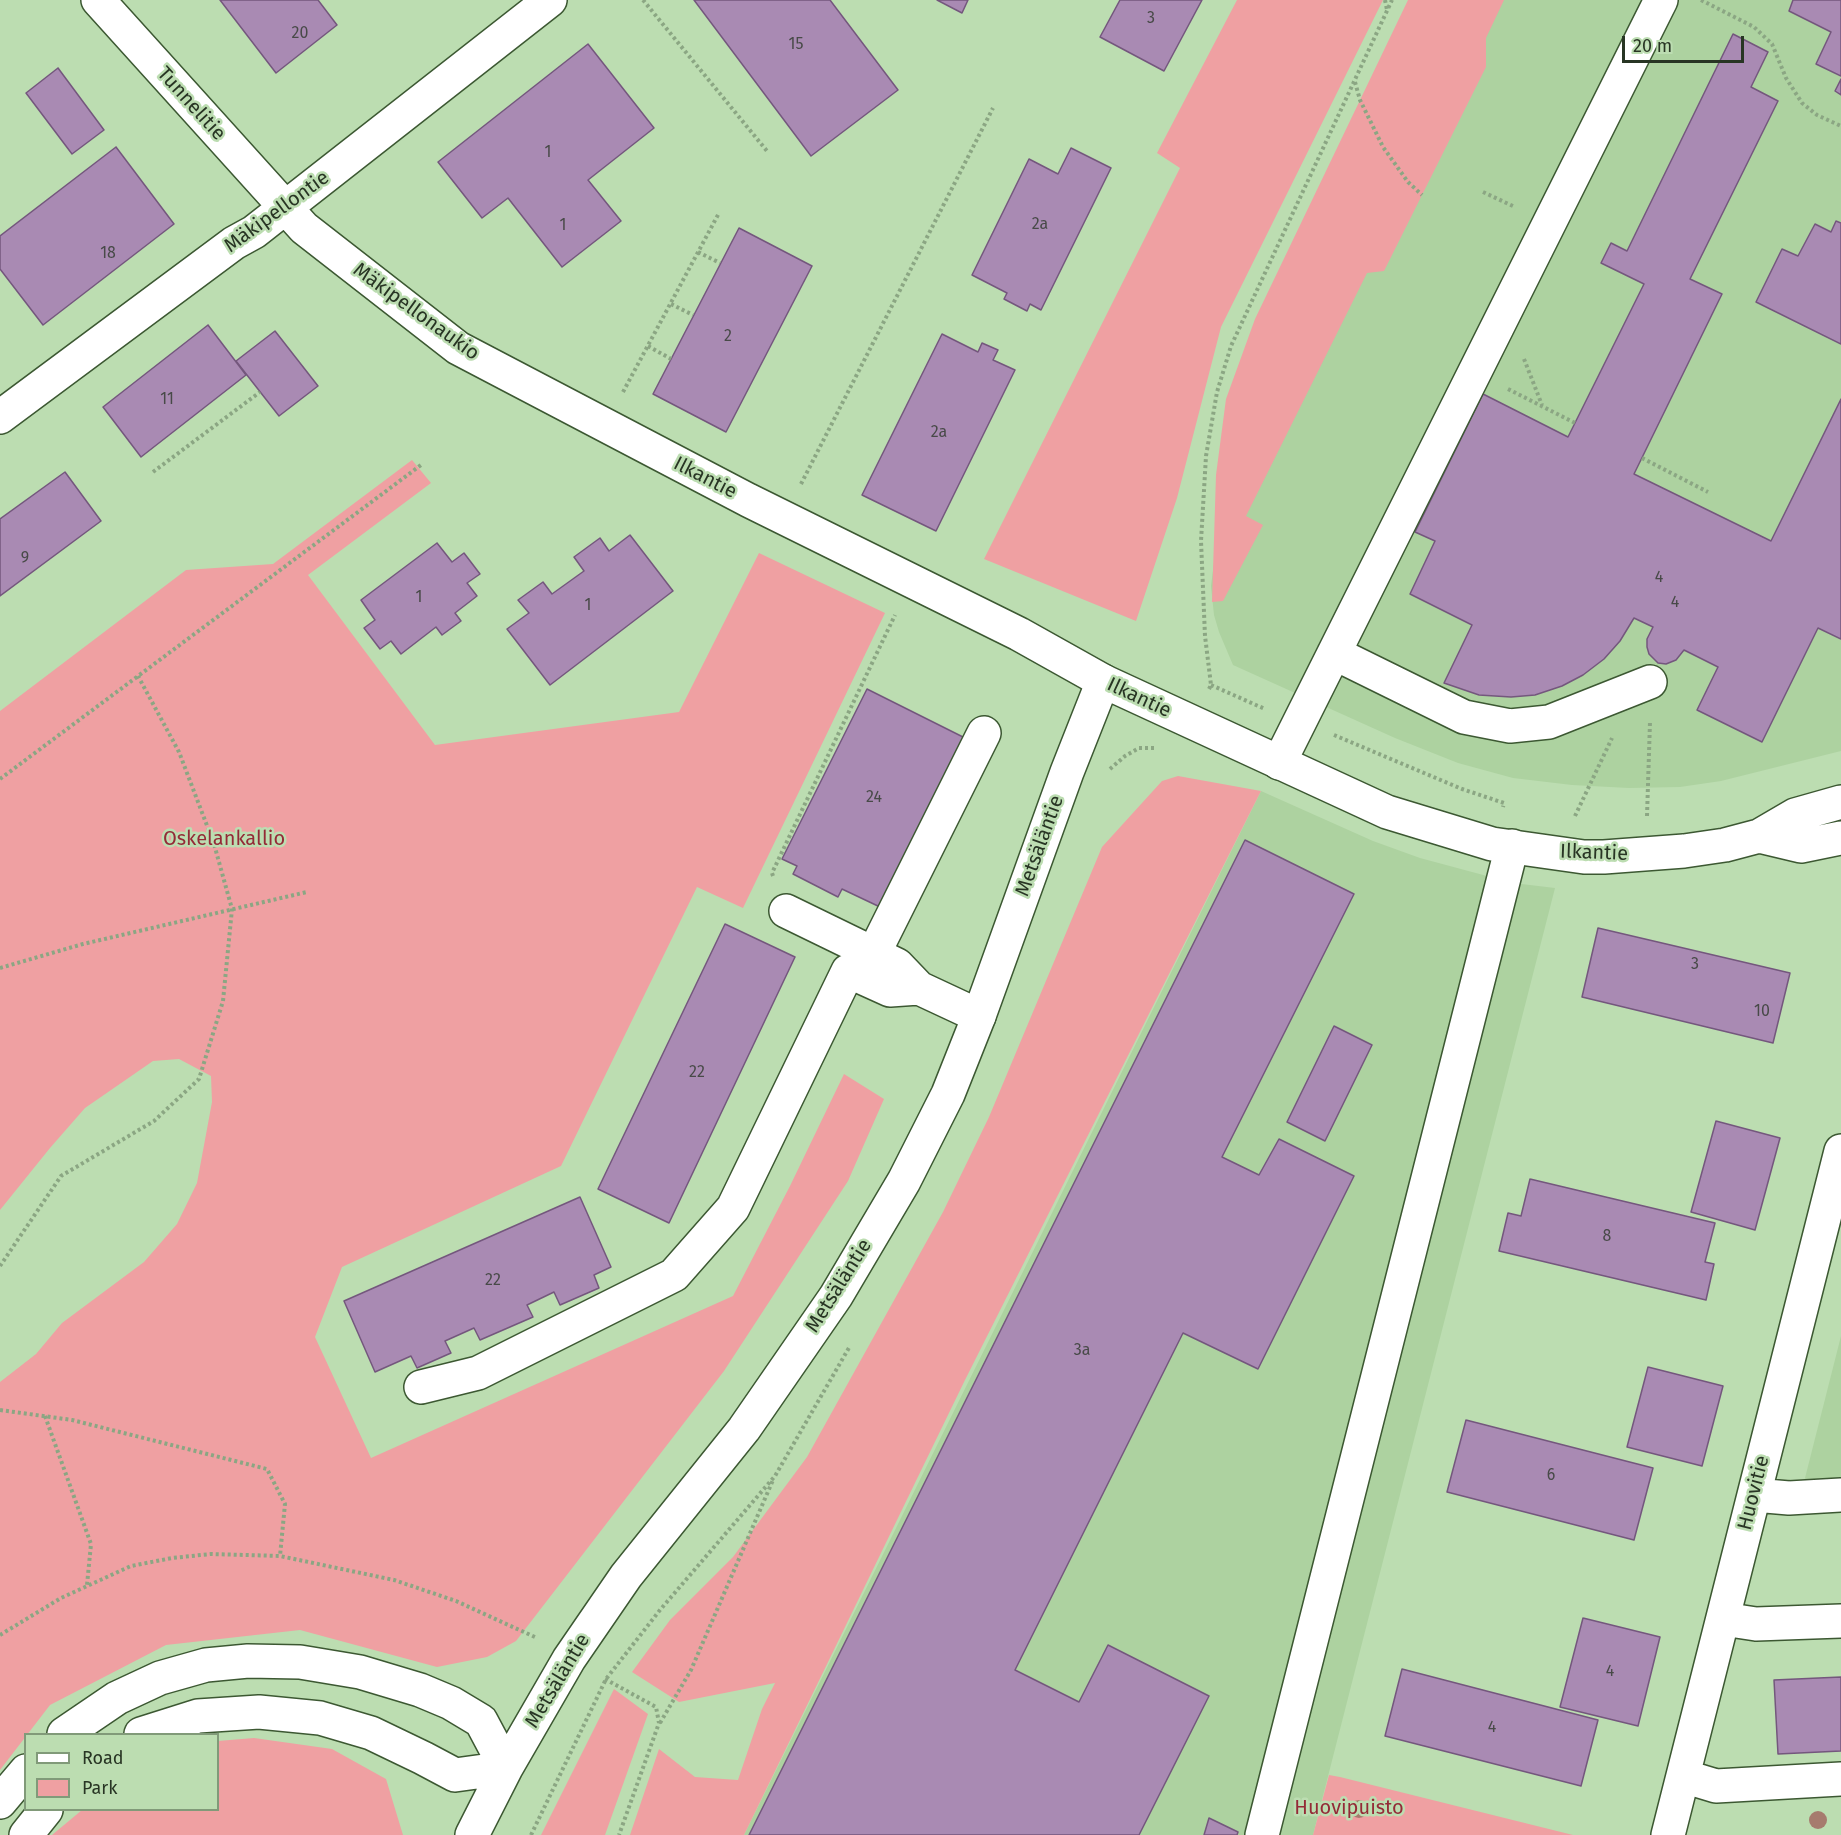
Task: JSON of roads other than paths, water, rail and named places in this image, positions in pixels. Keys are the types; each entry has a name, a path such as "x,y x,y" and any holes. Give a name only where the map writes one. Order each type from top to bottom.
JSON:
{"main road":[{"name":"Tunnelitie","path":"98,0 284,209"},
{"name":"Mäkipellontie","path":"0,417 227,249 254,232 550,0"},
{"path":"1279,762 1661,0"},
{"name":"Mäkipellonaukio","path":"284,209 304,228 458,348 558,400"},
{"name":"Ilkantie","path":"558,400 720,485 1019,634 1103,681 1387,812 1492,844 1584,857 1604,857 1684,851 1725,845 1759,836 1795,815 1841,802"},
{"path":"1334,652 1464,717 1510,726 1549,722 1650,682"},
{"name":"Metsäläntie","path":"472,1835 506,1768 568,1659 626,1576 744,1429 836,1296 904,1181 948,1094 1103,681"},
{"path":"874,953 984,733"},
{"name":"Ilkantie","path":"1759,836 1801,846 1841,838"},
{"path":"1262,1835 1512,846"},
{"path":"786,911 897,964 919,988 979,1016"},
{"path":"422,1387 478,1373 674,1275 733,1208 848,971 890,990 919,988"},
{"name":"Huovitie","path":"1668,1835 1841,1151"},
{"path":"1754,1495 1789,1498 1841,1495"},
{"path":"1723,1619 1756,1624 1841,1621"},
{"path":"65,1733 117,1698 160,1678 206,1665 248,1661 300,1662 360,1672 420,1690 451,1703 481,1721 506,1768 455,1775 371,1733 320,1718 259,1712 228,1712 198,1716 144,1733"},
{"path":"0,1802 24,1773"},
{"path":"1683,1776 1716,1786 1841,1779"},
{"path":"26,1835 44,1811"}],"park label":[{"name":"Oskelankallio","path":"224,839"},
{"name":"Huovipuisto","path":"1349,1808"}]}
